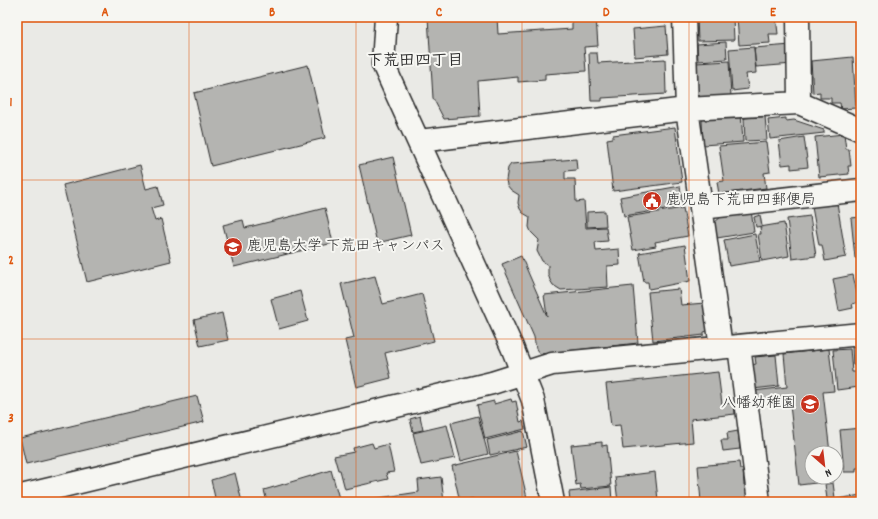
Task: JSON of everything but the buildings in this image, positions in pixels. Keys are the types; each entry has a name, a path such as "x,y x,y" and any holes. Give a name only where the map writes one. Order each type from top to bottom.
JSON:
{"street":[{"path":"386,17 383,64 512,347 532,400 553,502"},
{"path":"684,17 687,110 701,208 730,347 759,502"},
{"path":"798,17 799,103"},
{"path":"419,141 687,110 799,103 861,130"},
{"path":"701,208 861,190"},
{"path":"17,497 484,385 552,364 861,334"}],"place":[{"name":"鹿児島下荒田四郵便局","path":"652,201"},
{"name":"鹿児島大学 下荒田キャンパス","path":"233,247"},
{"name":"八幡幼稚園","path":"810,404"}],"district":[{"name":"下荒田四丁目","path":"415,61"}]}
